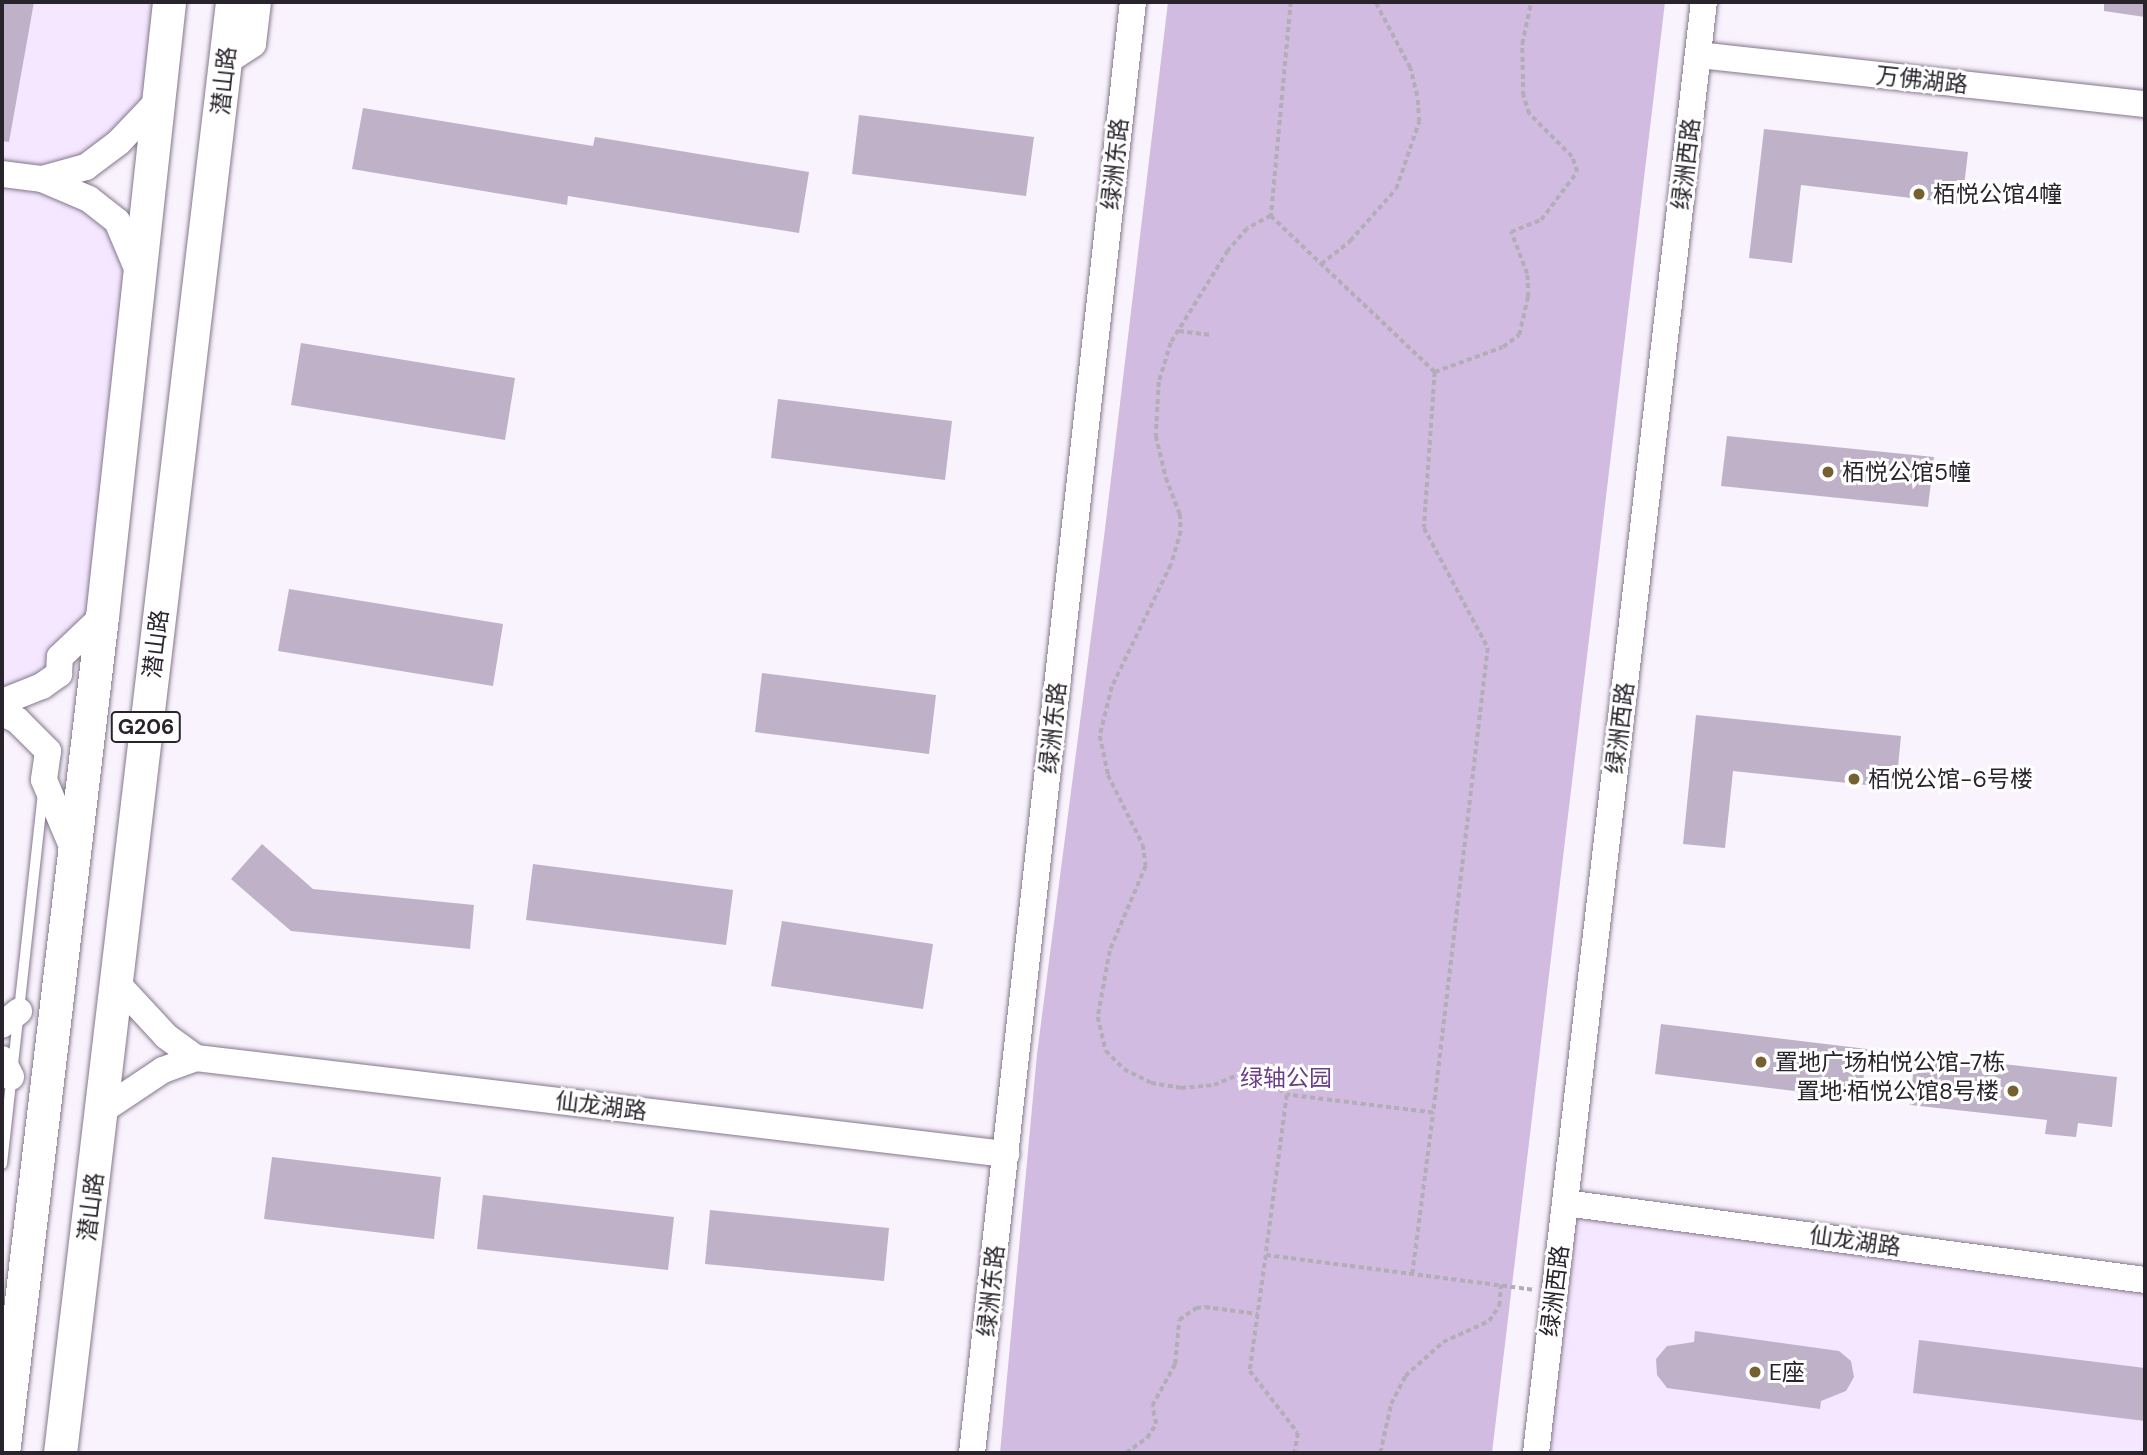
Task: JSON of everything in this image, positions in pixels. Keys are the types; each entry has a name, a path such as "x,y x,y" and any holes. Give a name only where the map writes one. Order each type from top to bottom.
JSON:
{"main road":[{"name":"G206","path":"3,1453 102,617 169,2"},
{"name":"潜山路","path":"60,1453 103,1110 115,981 232,2"}],"street":[{"path":"227,61 253,44 258,2"},
{"name":"绿洲东路","path":"972,1453 1133,2"},
{"name":"绿洲西路","path":"1536,1453 1704,2"},
{"name":"万佛湖路","path":"1699,55 2145,104"},
{"path":"42,179 86,167 119,142 157,103"},
{"path":"2,174 42,179 89,199 117,221 139,273"},
{"path":"2,702 42,686 58,674 60,656 102,617"},
{"path":"2,713 17,720 48,751 44,780 74,851"},
{"path":"115,981 166,1036 196,1058"},
{"path":"103,1110 163,1070 196,1058"},
{"name":"仙龙湖路","path":"196,1058 1006,1154"},
{"name":"仙龙湖路","path":"1565,1203 2145,1280"}],"lane":[{"path":"2,1164 10,1018 44,780"}],"path":[{"path":"1272,216 1291,2"},
{"path":"1321,264 1350,241 1396,190 1419,122 1417,96 1410,68 1375,2"},
{"path":"1435,372 1503,347 1519,335 1528,297 1527,274 1511,232 1541,220 1577,172 1572,157 1529,114 1523,96 1522,44 1531,2"},
{"path":"1272,216 1435,372"},
{"path":"1272,216 1247,229 1228,251 1171,343 1159,382 1156,436 1166,478 1180,514 1181,531 1171,565 1112,687 1100,736 1108,775 1143,845 1146,866 1110,951 1098,1017 1105,1051 1124,1069 1151,1083 1181,1088 1214,1085 1240,1074 1266,1078 1287,1095 1433,1112"},
{"path":"1179,331 1213,335"},
{"path":"1412,1274 1489,648 1424,528 1435,372"},
{"path":"1287,1095 1250,1371 1298,1433 1295,1453"},
{"path":"1266,1255 1555,1293"},
{"path":"1380,1453 1391,1404 1405,1376 1443,1342 1489,1321 1499,1306 1501,1285"},
{"path":"1126,1453 1147,1438 1156,1424 1152,1406 1175,1364 1179,1320 1196,1308 1205,1307 1258,1314"}],"shaded area":[{"path":"2,2 169,2 157,102 119,142 43,179 89,199 139,273 102,617 60,656 2,702"},
{"path":"1565,1203 2145,1280 2145,1453 1536,1453"}],"green space":[{"name":"绿轴公园","path":"1168,2 1665,2 1492,1453 1000,1453 1037,1054 1105,529"}],"building":[{"path":"2,2 34,2 9,142 2,141"},
{"path":"2104,2 2145,2 2145,17 2104,11"},
{"path":"363,108 593,146 595,137 809,172 799,233 568,196 567,205 352,169"},
{"path":"859,115 1034,137 1026,196 852,174"},
{"name":"栢悦公馆4幢","path":"1764,129 1968,152 1962,204 1801,185 1792,263 1749,258"},
{"path":"301,343 515,378 505,440 291,405"},
{"path":"778,399 952,421 945,480 771,458"},
{"name":"栢悦公馆5幢","path":"1727,436 1934,457 1928,507 1721,486"},
{"path":"289,589 503,624 493,686 278,651"},
{"path":"762,673 936,695 929,754 755,732"},
{"name":"栢悦公馆-6号楼","path":"1696,715 1901,736 1896,788 1733,771 1725,848 1683,844"},
{"path":"262,844 313,889 474,905 470,949 291,931 231,879"},
{"path":"533,864 733,890 726,945 526,920"},
{"path":"782,921 933,944 923,1009 771,986"},
{"name":"置地广场柏悦公馆-7栋","path":"1661,1024 1867,1049 1861,1099 1655,1074"},
{"name":"置地·栢悦公馆8号楼","path":"1915,1054 2117,1077 2112,1127 2078,1123 2076,1137 2045,1134 2047,1120 1910,1105"},
{"path":"272,1157 441,1177 434,1239 264,1219"},
{"path":"483,1195 674,1217 668,1270 477,1249"},
{"path":"710,1210 889,1228 884,1281 705,1264"},
{"name":"E座","path":"1695,1331 1839,1351 1851,1361 1854,1377 1846,1391 1821,1401 1820,1409 1667,1388 1657,1375 1656,1359 1667,1346 1694,1342"},
{"path":"1919,1340 2145,1368 2145,1421 1913,1393"}],"place":[{"name":"栢悦公馆4幢","path":"1919,194"},
{"name":"栢悦公馆5幢","path":"1828,472"},
{"name":"栢悦公馆-6号楼","path":"1854,779"},
{"name":"置地广场柏悦公馆-7栋","path":"1761,1062"},
{"name":"置地·栢悦公馆8号楼","path":"2013,1091"},
{"name":"E座","path":"1755,1372"}]}
